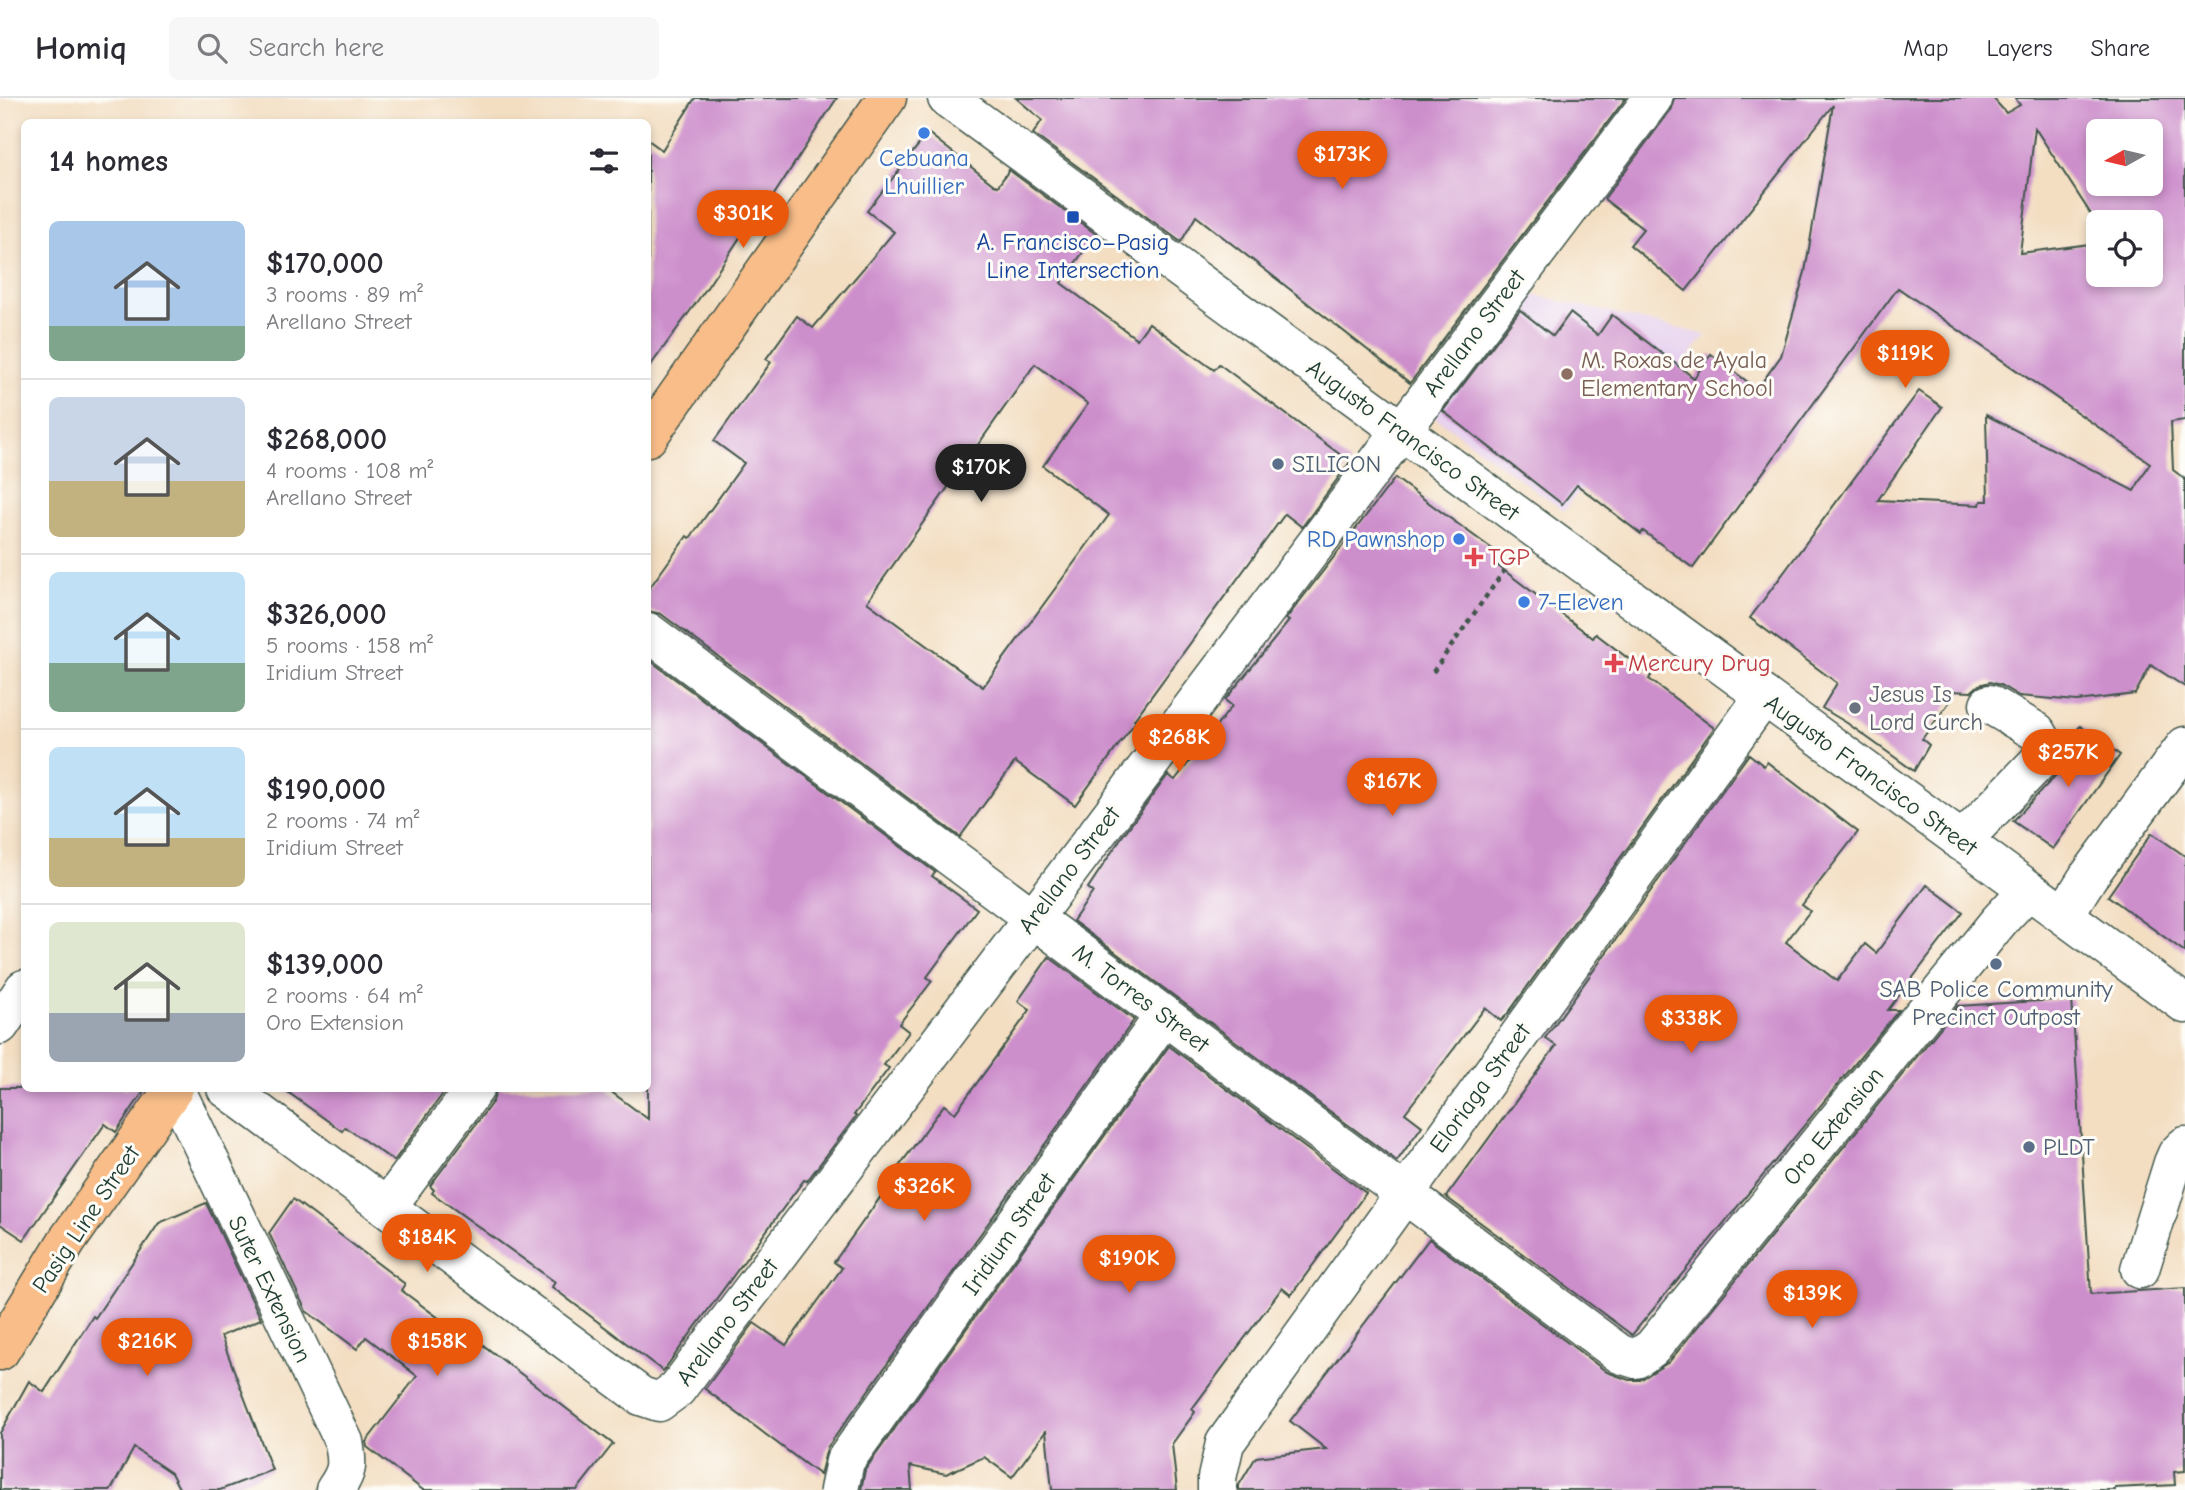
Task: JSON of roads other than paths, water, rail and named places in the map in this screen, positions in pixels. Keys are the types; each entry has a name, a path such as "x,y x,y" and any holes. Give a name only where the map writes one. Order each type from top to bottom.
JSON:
{"main road":[{"path":"651,433 887,98"},
{"name":"Pasig Line Street","path":"0,1351 67,1241 172,1092"}],"street":[{"name":"Augusto Francisco Street","path":"947,98 2185,1004"},
{"name":"Arellano Street","path":"387,1207 641,1396 659,1402 677,1389 1653,98"},
{"name":"M. Torres Street","path":"651,634 1620,1354 1636,1359"},
{"name":"Eloriaga Street","path":"1217,1490 1225,1443 1764,696"},
{"path":"1961,842 2042,758 2044,744 2037,732 1989,704"},
{"path":"2064,915 2088,877 2185,746"},
{"name":"Oro Extension","path":"1636,1359 1652,1348 1999,921 2028,890"},
{"path":"0,1025 21,994"},
{"name":"Iridium Street","path":"839,1490 845,1461 1164,1016"},
{"name":"Suter Extension","path":"177,1092 344,1442 347,1460 345,1475 335,1490"},
{"path":"231,1092 387,1207 472,1092"},
{"path":"2140,1269 2176,1192 2177,1154 2185,1146"}],"place":[{"name":"Cebuana Lhuillier","path":"924,133"},
{"name":"A. Francisco–Pasig Line Intersection","path":"1073,217"},
{"name":"M. Roxas de Ayala Elementary School","path":"1567,374"},
{"name":"SILICON","path":"1278,464"},
{"name":"RD Pawnshop","path":"1459,539"},
{"name":"TGP","path":"1474,557"},
{"name":"7-Eleven","path":"1524,602"},
{"name":"Mercury Drug","path":"1614,663"},
{"name":"Jesus Is Lord Curch","path":"1855,708"},
{"name":"SAB Police Community Precinct Outpost","path":"1996,964"},
{"name":"PLDT","path":"2029,1147"}]}
